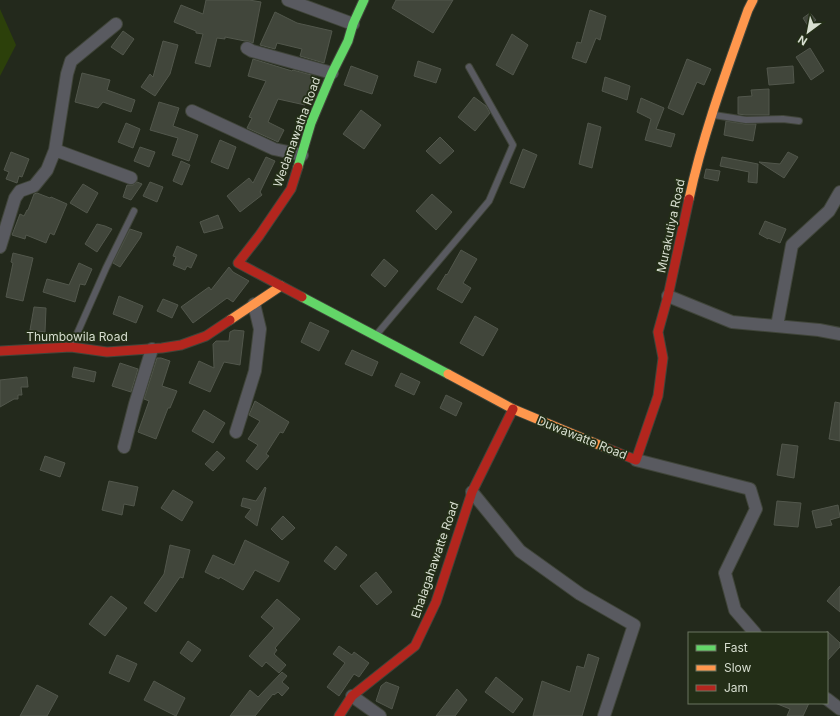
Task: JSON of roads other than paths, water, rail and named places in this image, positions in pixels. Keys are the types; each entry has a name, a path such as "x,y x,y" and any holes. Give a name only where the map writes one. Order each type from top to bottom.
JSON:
{"street":[{"path":"288,0 353,24"},
{"name":"Wedamawatha Road","path":"281,286 238,263 259,236 291,189 311,123 332,73 348,41 353,24 364,0"},
{"name":"Murakutiya Road","path":"636,460 658,396 663,358 658,332 668,296 697,162 712,114 748,10 753,0"},
{"path":"0,247 15,198 20,191 34,186 47,170 55,150 67,74 71,61 116,24"},
{"path":"247,48 266,55 332,73"},
{"path":"192,111 274,149 302,155"},
{"path":"55,150 131,178"},
{"path":"777,326 792,244 829,211 840,192"},
{"name":"Duwawatte Road","path":"281,286 376,335 513,409 636,460 750,489 756,509 725,573 735,610 754,632"},
{"name":"Thumbowila Road","path":"0,351 71,347 107,352 152,349 181,345 206,336 281,286"},
{"path":"668,296 732,322 819,330 840,334"},
{"path":"236,432 255,371 260,329 254,304"},
{"path":"124,447 135,404 152,349"},
{"name":"Ehalagahawatte Road","path":"339,716 352,696 415,646 436,602 472,492 513,409"},
{"path":"472,492 520,551 580,594 634,625 604,716"},
{"path":"352,696 380,716"},
{"path":"828,700 840,709"}],"lane":[{"path":"376,335 489,201 513,145 469,67"},
{"path":"712,114 746,120 783,119 799,121"},
{"path":"71,347 106,268 134,211"}]}
